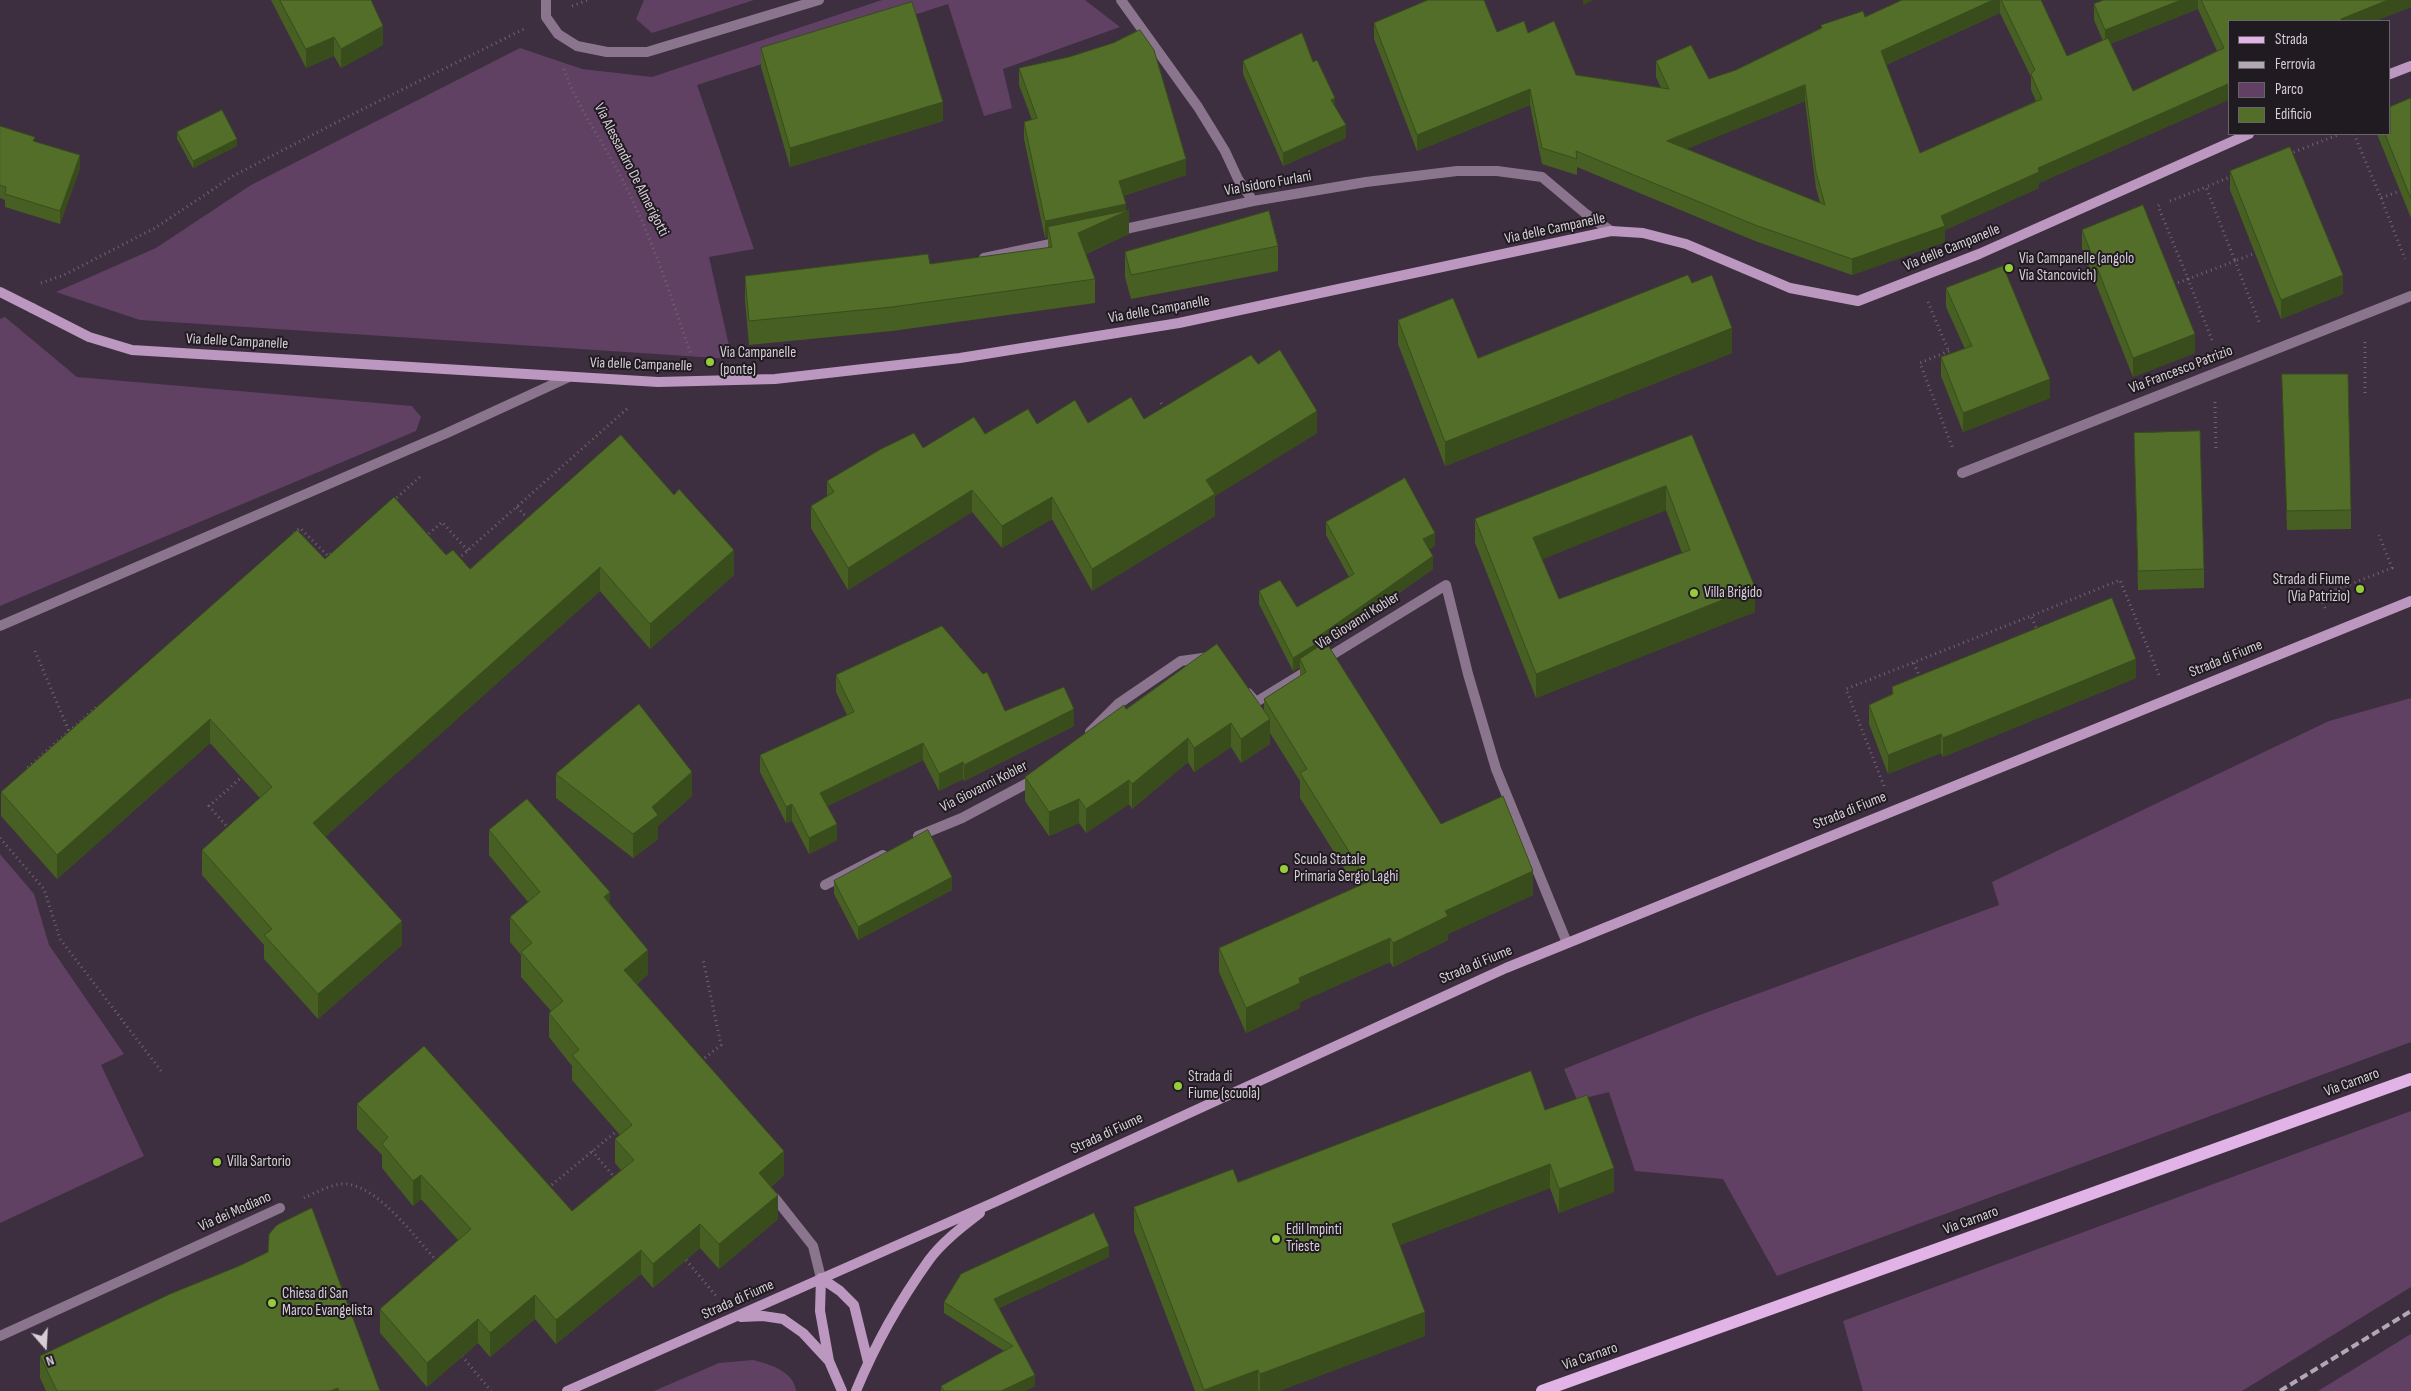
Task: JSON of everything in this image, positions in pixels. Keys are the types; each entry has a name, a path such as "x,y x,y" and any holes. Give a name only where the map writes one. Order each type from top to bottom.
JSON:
{"main road":[{"name":"Via Carnaro","path":"1542,1391 2411,1079"}],"street":[{"path":"546,0 546,17 558,34 577,46 607,52 647,52 819,0"},
{"path":"1121,0 1198,107 1225,151 1238,179 1253,200"},
{"path":"2391,74 2411,66"},
{"name":"Via delle Campanelle","path":"0,292 90,337 132,350 658,382 775,379 960,358 1170,325 1611,231 1643,233 1686,244 1790,288 1858,301 1979,254 2247,135"},
{"name":"Via Isidoro Furlani","path":"1103,233 1253,200 1366,182 1458,171 1498,171 1542,177 1586,214 1611,231"},
{"path":"972,259 1075,239"},
{"name":"Via Francesco Patrizio","path":"1962,473 2411,296"},
{"path":"0,626 447,433 568,377"},
{"name":"Via Giovanni Kobler","path":"1244,687 1256,702 1446,585 1468,674 1496,769 1567,943"},
{"name":"Strada di Fiume","path":"567,1391 995,1202 1445,994 2411,601"},
{"path":"1084,738 1118,704 1181,661 1220,656"},
{"name":"Via Giovanni Kobler","path":"910,840 962,818 1044,772"},
{"path":"825,885 893,849"},
{"path":"776,1198 813,1246 821,1278 820,1311 829,1361 842,1391"},
{"path":"856,1391 868,1362 930,1259 962,1226 995,1202"},
{"name":"Via dei Modiano","path":"0,1336 280,1208"},
{"path":"821,1278 840,1291 854,1305 868,1362"},
{"path":"735,1318 763,1316 783,1319 803,1333 829,1361"}],"path":[{"path":"36,284 64,275 155,228 233,176 347,117 546,17 588,0"},
{"name":"Via Alessandro De Almerigotti","path":"562,61 571,88 623,180 657,254 699,382"},
{"path":"2286,155 2337,135"},
{"path":"2354,135 2405,259"},
{"path":"2212,340 2158,206 2242,173"},
{"path":"2206,187 2259,322"},
{"path":"2381,198 2400,191"},
{"path":"2168,286 2255,253"},
{"path":"1918,278 1951,358"},
{"path":"2365,314 2365,397"},
{"path":"1949,351 1920,363 1962,473"},
{"path":"2214,374 2216,452"},
{"path":"454,562 658,382"},
{"path":"1161,403 1167,412"},
{"path":"517,506 530,521 537,515"},
{"path":"421,540 442,522 468,550"},
{"path":"293,534 300,528 328,556 336,550"},
{"path":"2334,632 2320,596 2392,568 2379,535"},
{"path":"1894,810 1846,689 2120,580 2168,699"},
{"path":"2031,616 2041,637"},
{"path":"35,650 69,731"},
{"path":"1914,663 1922,685"},
{"path":"33,776 26,769 100,704"},
{"path":"86,716 93,722"},
{"path":"233,834 209,806 246,774"},
{"path":"0,838 44,889 60,939 162,1072"},
{"path":"698,1063 721,1045 703,959"},
{"path":"546,1190 624,1125"},
{"path":"592,1152 618,1182"},
{"name":"Via dei Modiano","path":"280,1208 320,1190 347,1184 376,1195 440,1265"},
{"path":"686,1260 735,1318"},
{"path":"462,1356 491,1391"}],"green space":[{"path":"644,0 754,0 652,33 636,19"},
{"path":"882,0 1085,0 1120,27 1003,69 1012,108 984,116 948,4 697,85 754,249 709,257 732,359 140,320 56,292 156,248 251,185 520,48 582,69 652,77"},
{"path":"5,317 77,377 412,406 421,417 416,431 0,606 0,319"},
{"path":"2411,698 2411,1042 1777,1276 1723,1179 1635,1171 1609,1092 1577,1100 1564,1069 1697,1016 1999,905 1992,882 2329,721"},
{"path":"0,854 34,894 49,945 124,1054 101,1065 144,1156 0,1223"},
{"path":"2411,1111 2411,1287 2242,1391 1863,1391 1843,1321"},
{"path":"2411,1334 2411,1391 2318,1391"},
{"path":"753,1360 773,1366 786,1373 791,1378 796,1391 654,1391 719,1363"}],"building":[{"path":"280,0 371,0 383,26 341,49 334,37 306,49"},
{"path":"1428,0 1484,0 1497,32 1524,21 1528,33 1554,21 1576,75 1669,89 1656,61 1691,45 1709,79 1736,70 1822,28 1821,25 1863,11 1865,17 1902,0 1993,0 1881,51 1920,153 2042,99 2031,74 2035,70 2001,0 2041,0 2067,56 2108,38 2133,91 2224,48 2201,0 2388,0 2341,20 2228,20 2228,84 2038,168 2039,172 1941,216 1945,226 1852,259 1755,225 1576,151 1577,159 1542,148 1530,89 1417,135 1374,23","holes":["1805,85 1816,172 1825,205 1667,141"]},
{"path":"2104,0 2181,0 2105,30 2094,4"},
{"path":"912,2 943,102 790,148 761,48"},
{"path":"1140,30 1154,50 1186,159 1119,181 1126,204 1045,221 1024,122 1037,118 1019,68 1069,57 1113,43"},
{"path":"1302,33 1313,62 1317,60 1335,98 1331,100 1346,125 1283,153 1243,61"},
{"path":"2411,98 2411,199 2385,135 2391,135 2391,107"},
{"path":"222,110 237,139 193,161 177,132"},
{"path":"0,126 35,137 33,141 80,155 60,211 5,194 6,187 0,185"},
{"path":"2290,147 2343,275 2281,300 2230,171"},
{"path":"2143,205 2195,334 2133,358 2082,230"},
{"path":"1129,210 1078,233 1095,279 892,307 749,321 745,276 928,254 930,264 1052,247 1048,227"},
{"path":"1269,211 1278,246 1131,275 1125,252"},
{"path":"2003,266 2050,379 1963,413 1941,357 1972,346 1946,288"},
{"path":"1688,275 1692,283 1712,275 1732,328 1445,442 1398,320 1453,298 1478,358"},
{"path":"1280,350 1317,411 1206,480 1215,494 1092,569 1052,497 1002,526 972,490 848,568 811,506 834,492 827,481 881,449 914,433 923,448 974,417 985,434 1028,409 1037,424 1075,400 1088,423 1131,397 1144,419 1251,355 1258,364"},
{"path":"2282,374 2348,374 2351,510 2287,511"},
{"path":"2200,431 2204,569 2138,571 2134,433"},
{"path":"621,435 674,495 679,489 734,550 650,624 600,567 313,823 402,921 318,994 264,935 272,929 202,850 272,787 210,719 57,855 1,792 297,530 325,559 394,497 446,555 453,550 470,569"},
{"name":"Villa Brigido","path":"1692,435 1755,587 1536,674 1475,519","holes":["1666,486 1690,550 1559,599 1533,538"]},
{"path":"1405,478 1435,533 1423,539 1433,556 1316,638 1319,642 1293,658 1259,591 1280,580 1297,607 1354,574 1326,522"},
{"path":"2112,598 2136,659 1943,738 1941,734 1888,755 1869,705 1893,694 1892,687"},
{"path":"942,626 983,674 987,672 1005,711 1064,687 1074,709 964,765 963,762 939,774 923,743 820,793 837,824 809,838 792,804 786,807 760,755 854,712 836,675"},
{"path":"1326,642 1441,824 1503,796 1533,871 1445,911 1448,916 1393,943 1390,938 1299,978 1300,983 1246,1008 1219,948 1368,882 1300,773 1307,769 1264,699 1306,672 1300,659"},
{"path":"1217,644 1270,719 1241,739 1231,723 1194,748 1188,738 1132,784 1129,780 1086,809 1079,799 1049,812 1025,777 1124,705 1126,709"},
{"path":"639,704 692,772 652,807 658,815 633,834 556,774"},
{"path":"527,799 610,892 604,897 648,950 624,970 784,1151 759,1173 778,1195 719,1244 700,1224 653,1264 641,1250 556,1320 535,1295 490,1333 478,1319 427,1363 380,1309 471,1229 421,1175 413,1181 382,1144 388,1137 357,1104 424,1046 572,1211 634,1160 615,1139 632,1125 572,1055 579,1050 549,1013 563,1001 521,952 532,943 510,917 540,892 489,830"},
{"path":"928,830 952,877 858,927 834,881"},
{"name":"Edil Impinti Trieste","path":"1531,1071 1545,1110 1587,1095 1614,1168 1559,1189 1550,1164 1392,1224 1425,1312 1260,1374 1258,1370 1204,1390 1134,1207 1233,1169 1238,1182"},
{"path":"312,1208 380,1391 339,1391 338,1388 330,1391 57,1391 40,1356 170,1294 268,1252 269,1234 277,1225"},
{"path":"1094,1213 1109,1246 994,1299 1035,1375 1001,1391 944,1391 941,1386 1013,1346 944,1302 961,1274"}],"railway":[{"path":"2280,1391 2411,1311"}],"place":[{"name":"Via Campanelle (angolo Via Stancovich)","path":"2009,268"},
{"name":"Via Campanelle (ponte)","path":"710,362"},
{"name":"Strada di Fiume (Via Patrizio)","path":"2360,589"},
{"name":"Villa Brigido","path":"1694,593"},
{"name":"Scuola Statale Primaria Sergio Laghi","path":"1284,869"},
{"name":"Strada di Fiume (scuola)","path":"1178,1086"},
{"name":"Villa Sartorio","path":"217,1162"},
{"name":"Edil Impinti Trieste","path":"1276,1239"},
{"name":"Chiesa di San Marco Evangelista","path":"272,1303"}]}
